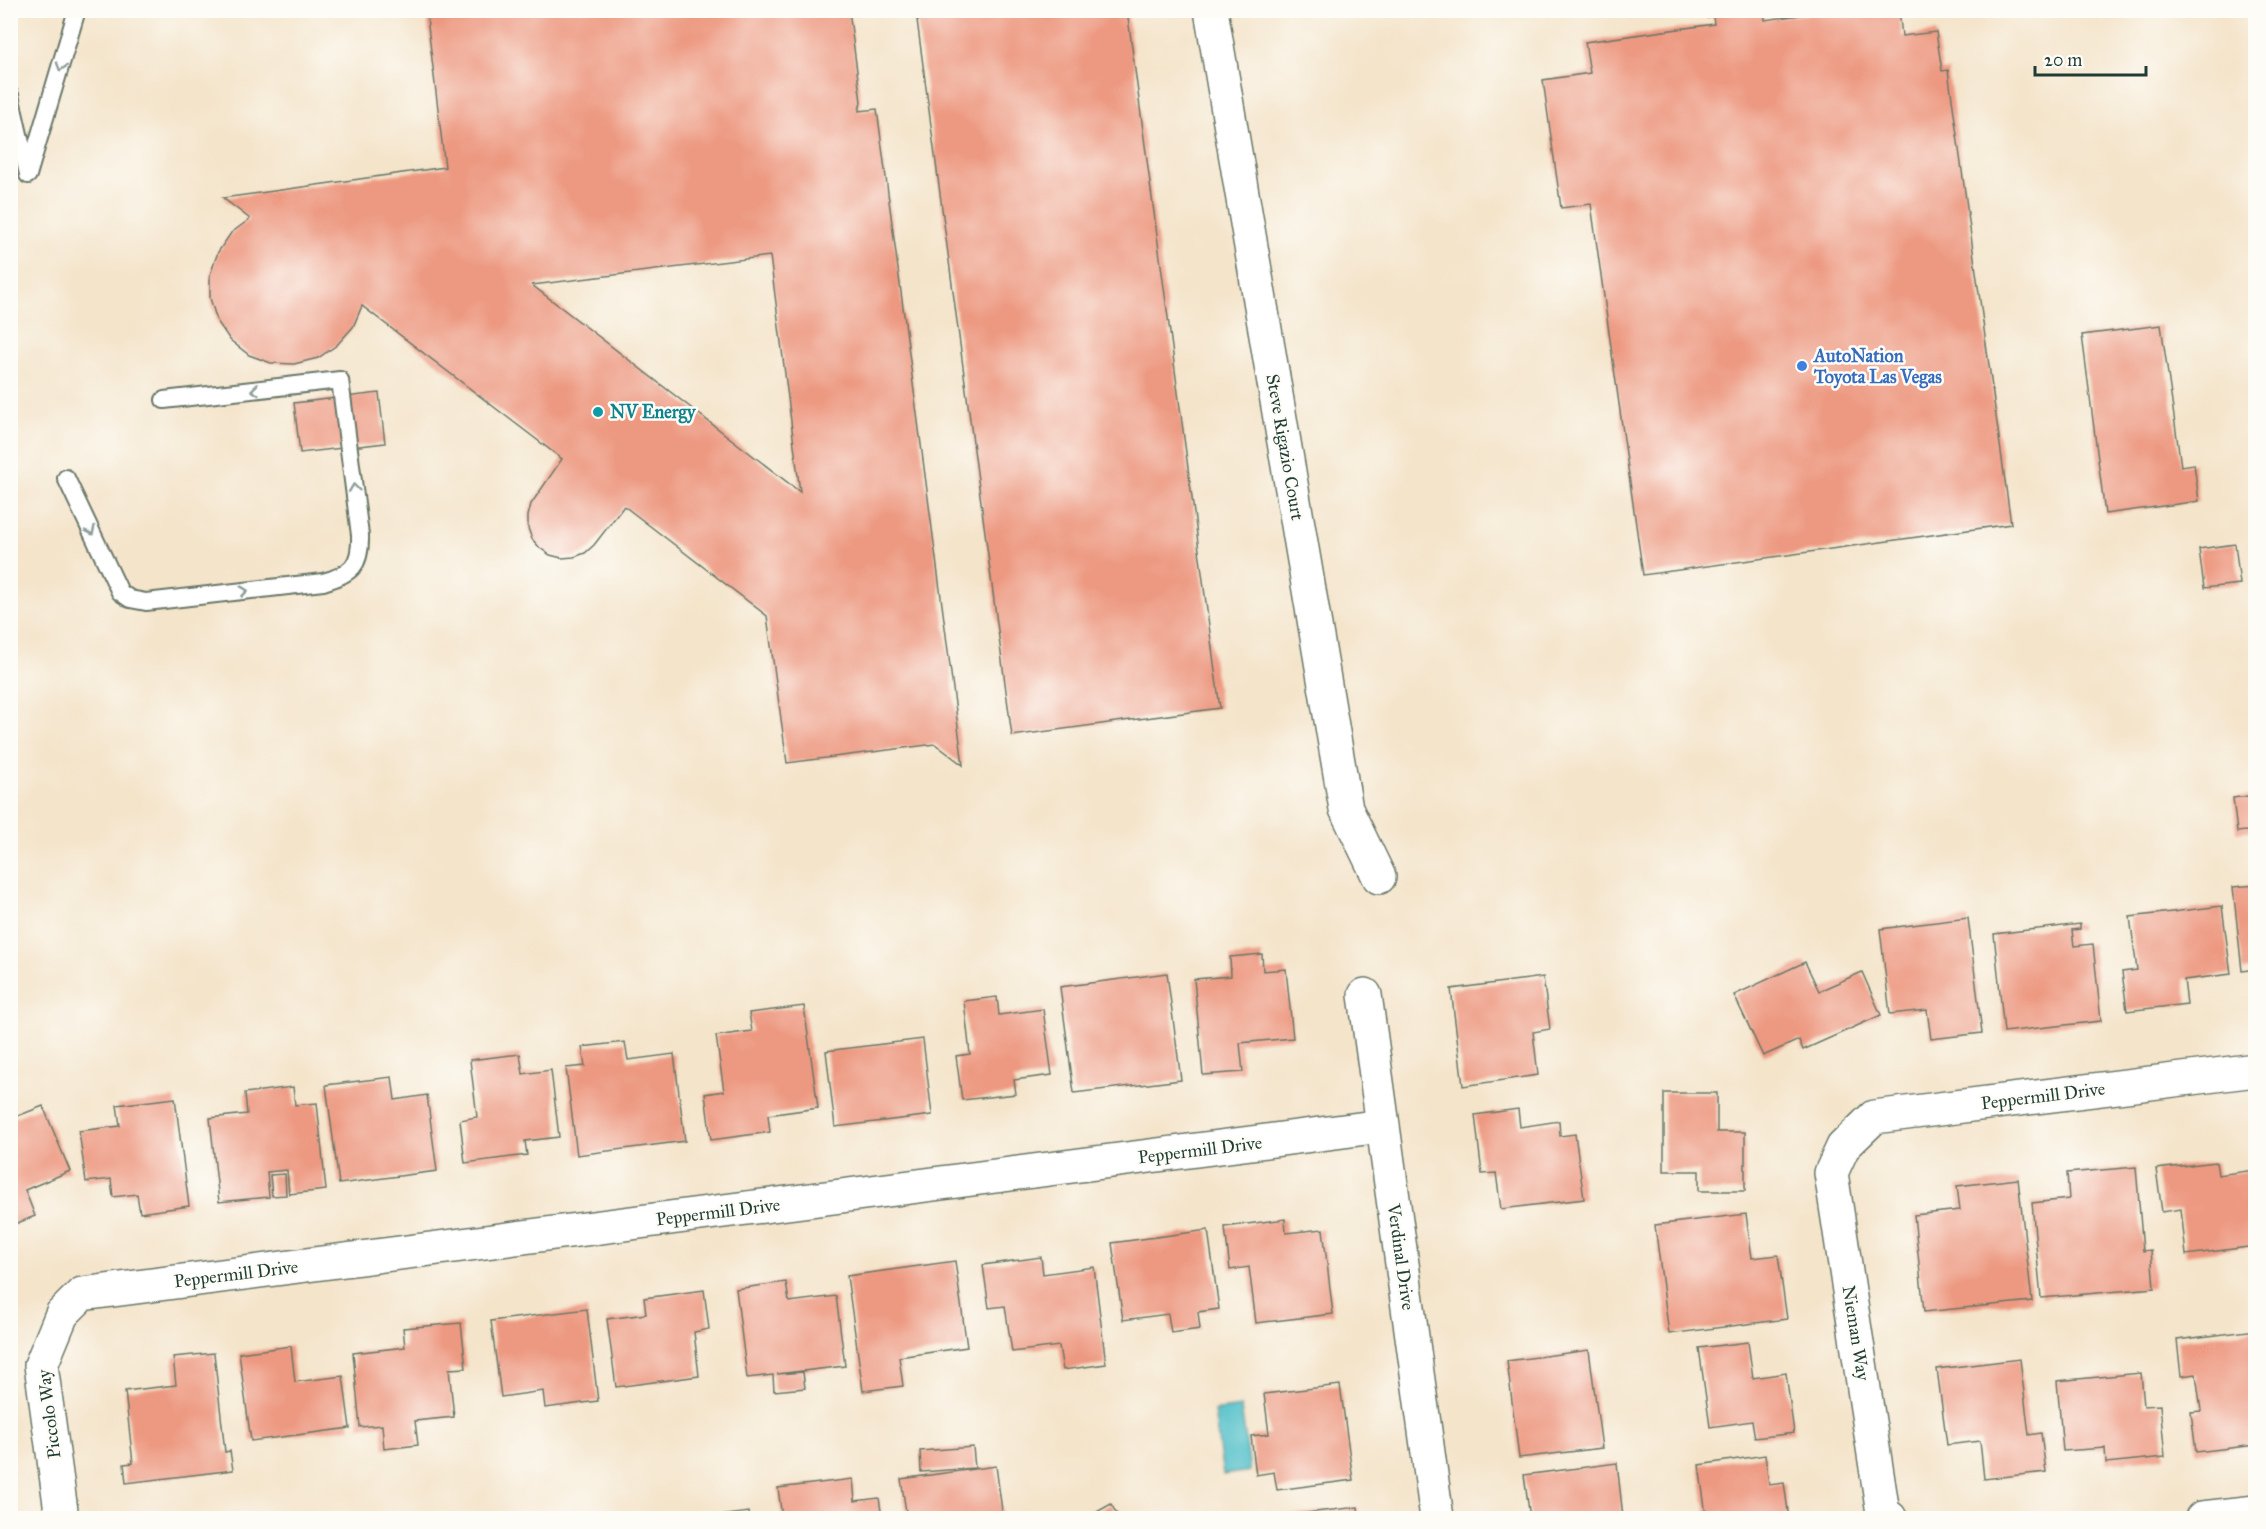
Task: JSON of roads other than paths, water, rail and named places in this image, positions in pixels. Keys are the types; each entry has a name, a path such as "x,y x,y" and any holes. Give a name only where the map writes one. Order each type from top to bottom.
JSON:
{"street":[{"name":"Steve Rigazio Court","path":"1211,10 1346,809 1379,877"},
{"name":"Verdinal Drive","path":"1365,995 1437,1518"},
{"name":"Peppermill Drive","path":"1843,1147 1874,1118 2256,1070"},
{"name":"Peppermill Drive","path":"62,1314 82,1294 1382,1126"},
{"name":"Nieman Way","path":"1843,1147 1831,1173 1883,1513 1890,1518"},
{"name":"Piccolo Way","path":"62,1314 41,1365 62,1518"},
{"path":"2202,1518 2256,1512"}],"lane":[{"path":"10,95 28,176 77,10"},
{"path":"66,478 120,592 130,599 146,602 323,582 339,578 354,567 361,553 360,535 340,380 164,400"}],"water":[{"path":"1241,1407 1250,1471 1223,1475 1214,1411"}],"place":[{"name":"AutoNation Toyota Las Vegas","path":"1802,366"},
{"name":"NV Energy","path":"598,412"}]}
